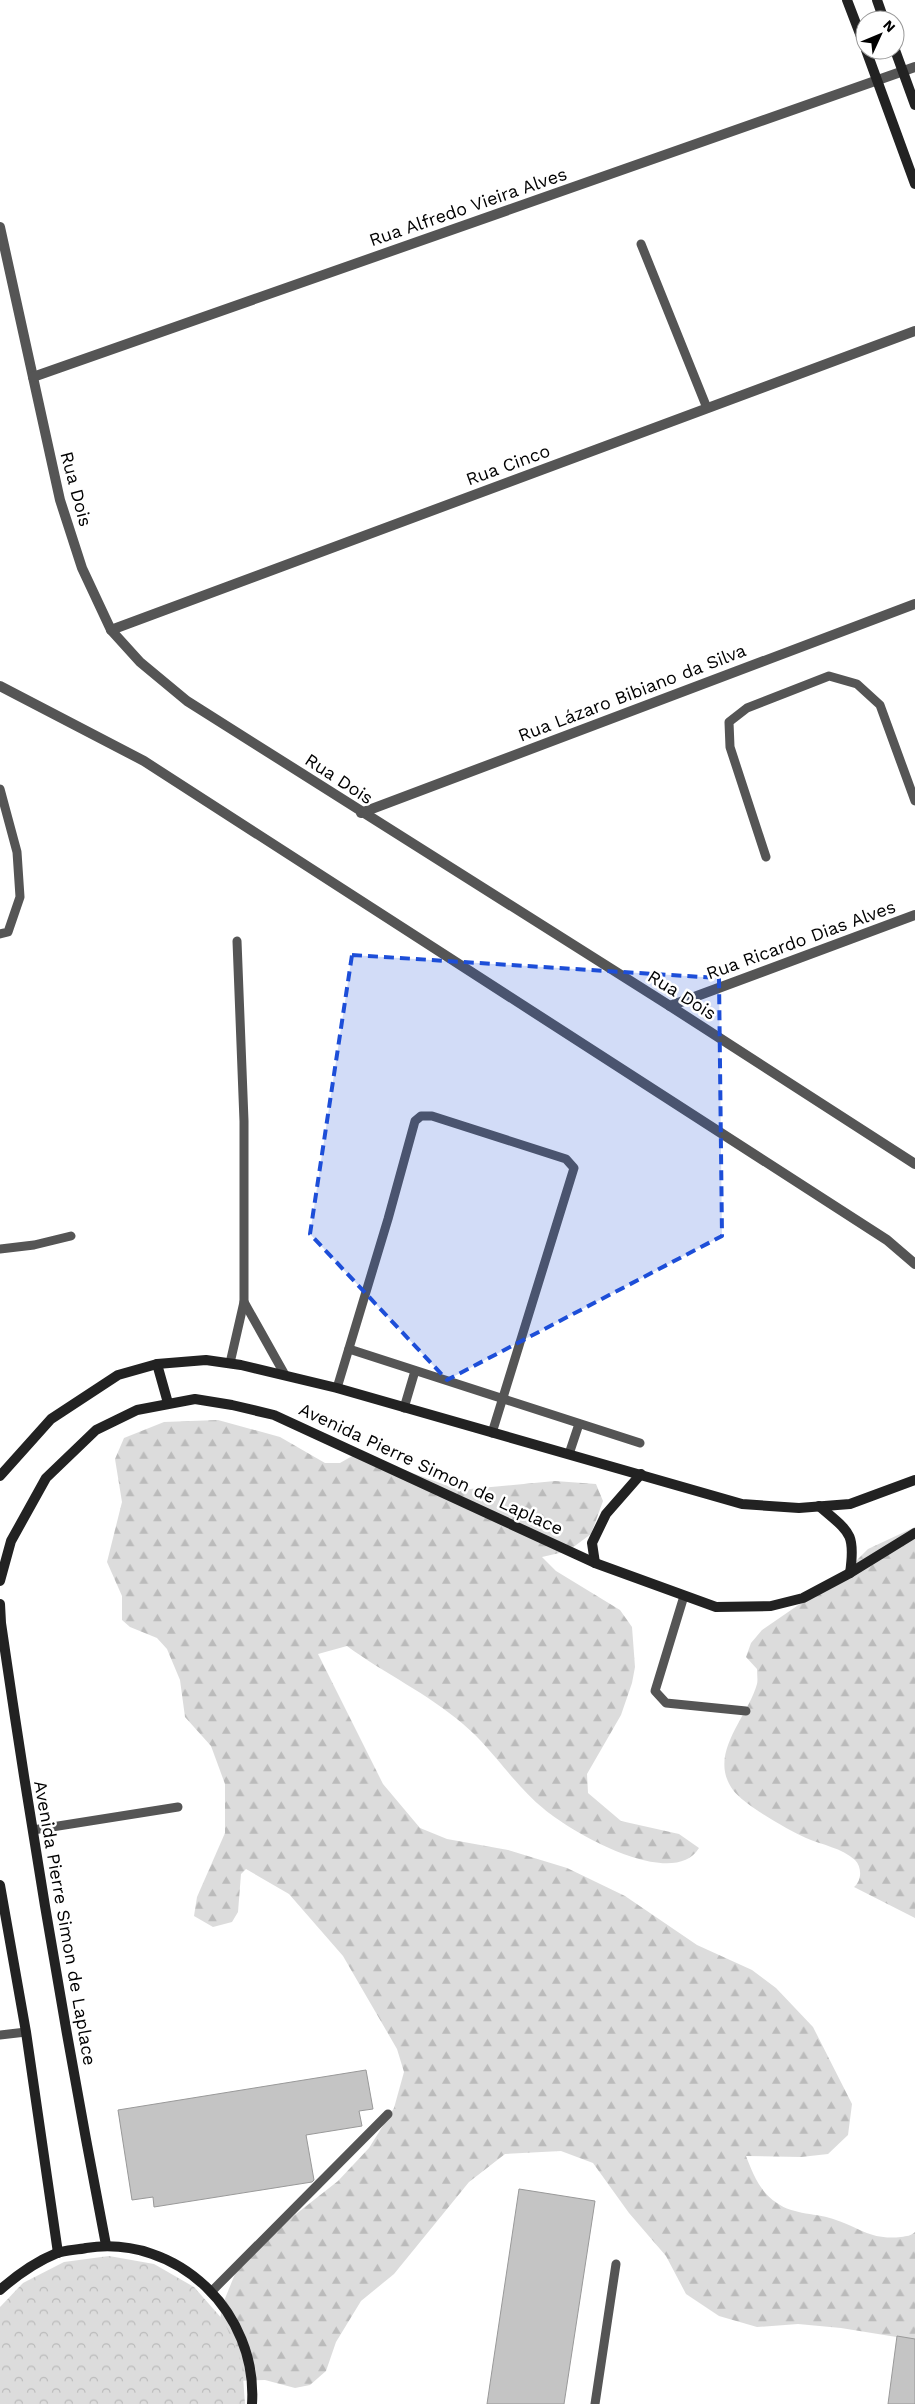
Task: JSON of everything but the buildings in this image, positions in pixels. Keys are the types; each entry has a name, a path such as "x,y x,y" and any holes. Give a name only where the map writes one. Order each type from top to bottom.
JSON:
{"street":[{"path":"847,0 855,21"},
{"path":"870,60 915,184"},
{"path":"898,60 915,105"},
{"name":"Rua Alfredo Vieira Alves","path":"33,377 915,67"},
{"name":"Rua Dois","path":"0,227 60,500 82,568 111,630 140,662 187,701 361,813 670,1006 915,1164"},
{"name":"Rua Cinco","path":"111,630 915,331"},
{"name":"Rua Lázaro Bibiano da Silva","path":"361,813 915,604"},
{"path":"0,686 144,761 879,1235 915,1264"},
{"name":"Rua Ricardo Dias Alves","path":"670,1006 915,915"},
{"name":"Avenida Pierre Simon de Laplace","path":"2,1471 51,1420 84,1396 118,1375 157,1364 206,1360 230,1363 337,1388 742,1504 799,1508 850,1504 915,1480"},
{"path":"157,1364 168,1403"},
{"name":"Avenida Pierre Simon de Laplace","path":"0,1581 11,1541 46,1478 96,1430 137,1410 195,1399 274,1415 595,1563 716,1607 771,1606 803,1598 850,1573 915,1533"},
{"path":"595,1563 592,1543 606,1514 641,1474"},
{"path":"819,1506 849,1534 854,1548 850,1573"},
{"name":"Avenida Pierre Simon de Laplace","path":"0,1604 10,1685 33,1830 81,2115 106,2245"},
{"path":"0,1885 26,2032 58,2252"},
{"path":"0,2290 22,2271 58,2252 106,2245 145,2251 181,2266 212,2291 233,2320 247,2352 253,2386 252,2404"}],"lane":[{"path":"641,244 708,408"},
{"path":"766,857 730,747 729,722 748,708 828,676 858,684 880,705 915,801"},
{"path":"0,789 17,852 20,897 8,932 0,934"},
{"path":"230,1363 244,1302 244,1122 237,941"},
{"path":"337,1388 388,1220 415,1121 421,1116 432,1116 566,1159 574,1168 492,1433"},
{"path":"0,1249 34,1245 71,1236"},
{"path":"244,1302 285,1375"},
{"path":"348,1349 640,1443"},
{"path":"404,1408 415,1371"},
{"path":"569,1454 578,1424"},
{"path":"684,1596 655,1691 666,1703 746,1711"},
{"path":"33,1830 178,1807"},
{"path":"0,2035 26,2032"},
{"path":"212,2291 388,2114"},
{"path":"595,2404 616,2264"}],"highlighted area":[{"path":"352,955 719,978 722,1236 447,1380 310,1234"}],"green space":[{"path":"218,1420 280,1437 325,1463 340,1463 354,1455 366,1456 459,1490 555,1481 596,1484 603,1501 591,1534 568,1551 542,1557 556,1571 620,1610 632,1627 635,1667 632,1683 621,1715 587,1774 588,1793 621,1821 679,1834 699,1848 686,1860 668,1863 646,1861 598,1843 576,1831 544,1809 523,1789 474,1734 435,1703 347,1646 318,1654 383,1784 420,1828 447,1839 508,1850 567,1868 625,1896 697,1945 752,1970 776,1988 813,2027 852,2104 848,2135 828,2154 801,2157 746,2156 754,2176 766,2194 783,2207 829,2218 882,2237 901,2237 915,2232 915,2340 841,2328 798,2324 757,2327 719,2316 686,2294 666,2256 629,2213 593,2163 561,2151 505,2154 469,2182 394,2274 361,2301 336,2342 326,2371 310,2385 295,2388 265,2380 233,2381 219,2327 222,2306 237,2269 291,2218 338,2181 369,2148 394,2108 404,2072 397,2049 343,1956 289,1894 246,1869 241,1874 238,1912 232,1922 213,1927 194,1916 197,1897 225,1833 225,1784 211,1746 185,1717 180,1680 167,1649 157,1638 130,1627 122,1620 122,1596 107,1562 122,1502 115,1459 124,1438 164,1422"},
{"path":"915,1527 915,1918 854,1887 859,1881 860,1870 855,1860 850,1856 798,1834 767,1817 747,1803 733,1790 726,1777 724,1763 732,1737 757,1684 757,1669 746,1657 751,1643 762,1630 842,1575 868,1549"},
{"path":"109,2256 154,2264 194,2287 224,2321 242,2363 245,2404 0,2404 0,2307 23,2283 64,2262"}]}
